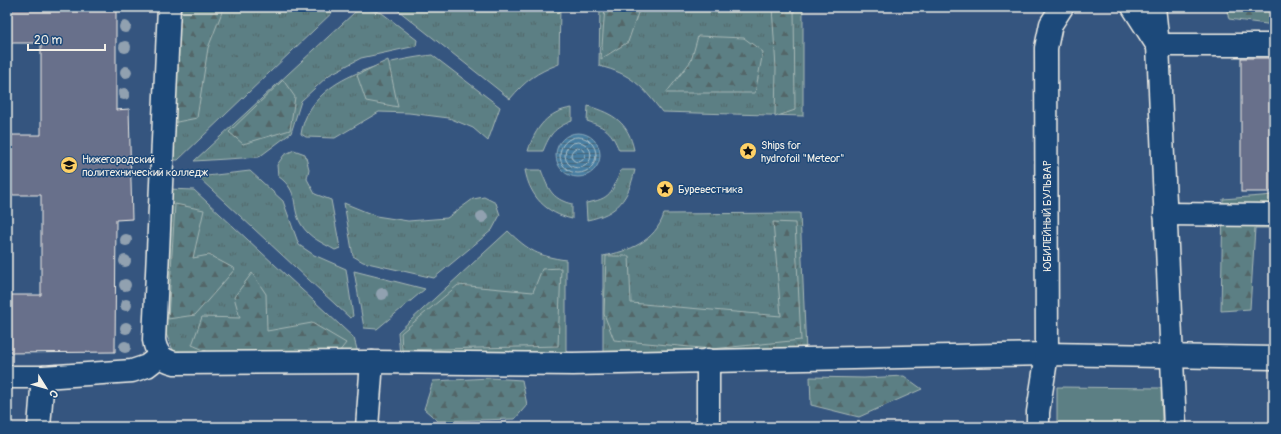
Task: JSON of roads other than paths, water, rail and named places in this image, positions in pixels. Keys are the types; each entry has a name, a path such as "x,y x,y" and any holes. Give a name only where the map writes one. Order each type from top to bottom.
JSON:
{"street":[{"path":"169,7 154,340 155,349 160,356 167,361 175,363 372,362 574,364 1047,354 1274,358"},
{"name":"ЮБИЛЕЙНЫЙ БУЛЬВАР","path":"1038,427 1038,412 1047,354 1046,48 1051,24 1062,7"},
{"path":"1133,7 1158,45"},
{"path":"1154,7 1158,45 1175,427"},
{"path":"1158,45 1274,45"},
{"path":"1165,214 1268,215"},
{"path":"1171,324 1210,357"},
{"path":"7,377 43,377 132,371 148,366 160,356"},
{"path":"708,360 708,427"},
{"path":"367,427 372,362"},
{"path":"39,427 43,377"}],"water":[{"path":"574,133 582,133 587,134 594,139 599,146 599,164 594,171 587,176 574,177 566,174 559,167 556,159 556,151 559,143 566,136"}],"place":[{"name":"Ships for hydrofoil \"Meteor\"","path":"748,151"},
{"name":"Нижегородский политехнический колледж","path":"69,165"},
{"name":"Буревестника","path":"665,189"}]}
